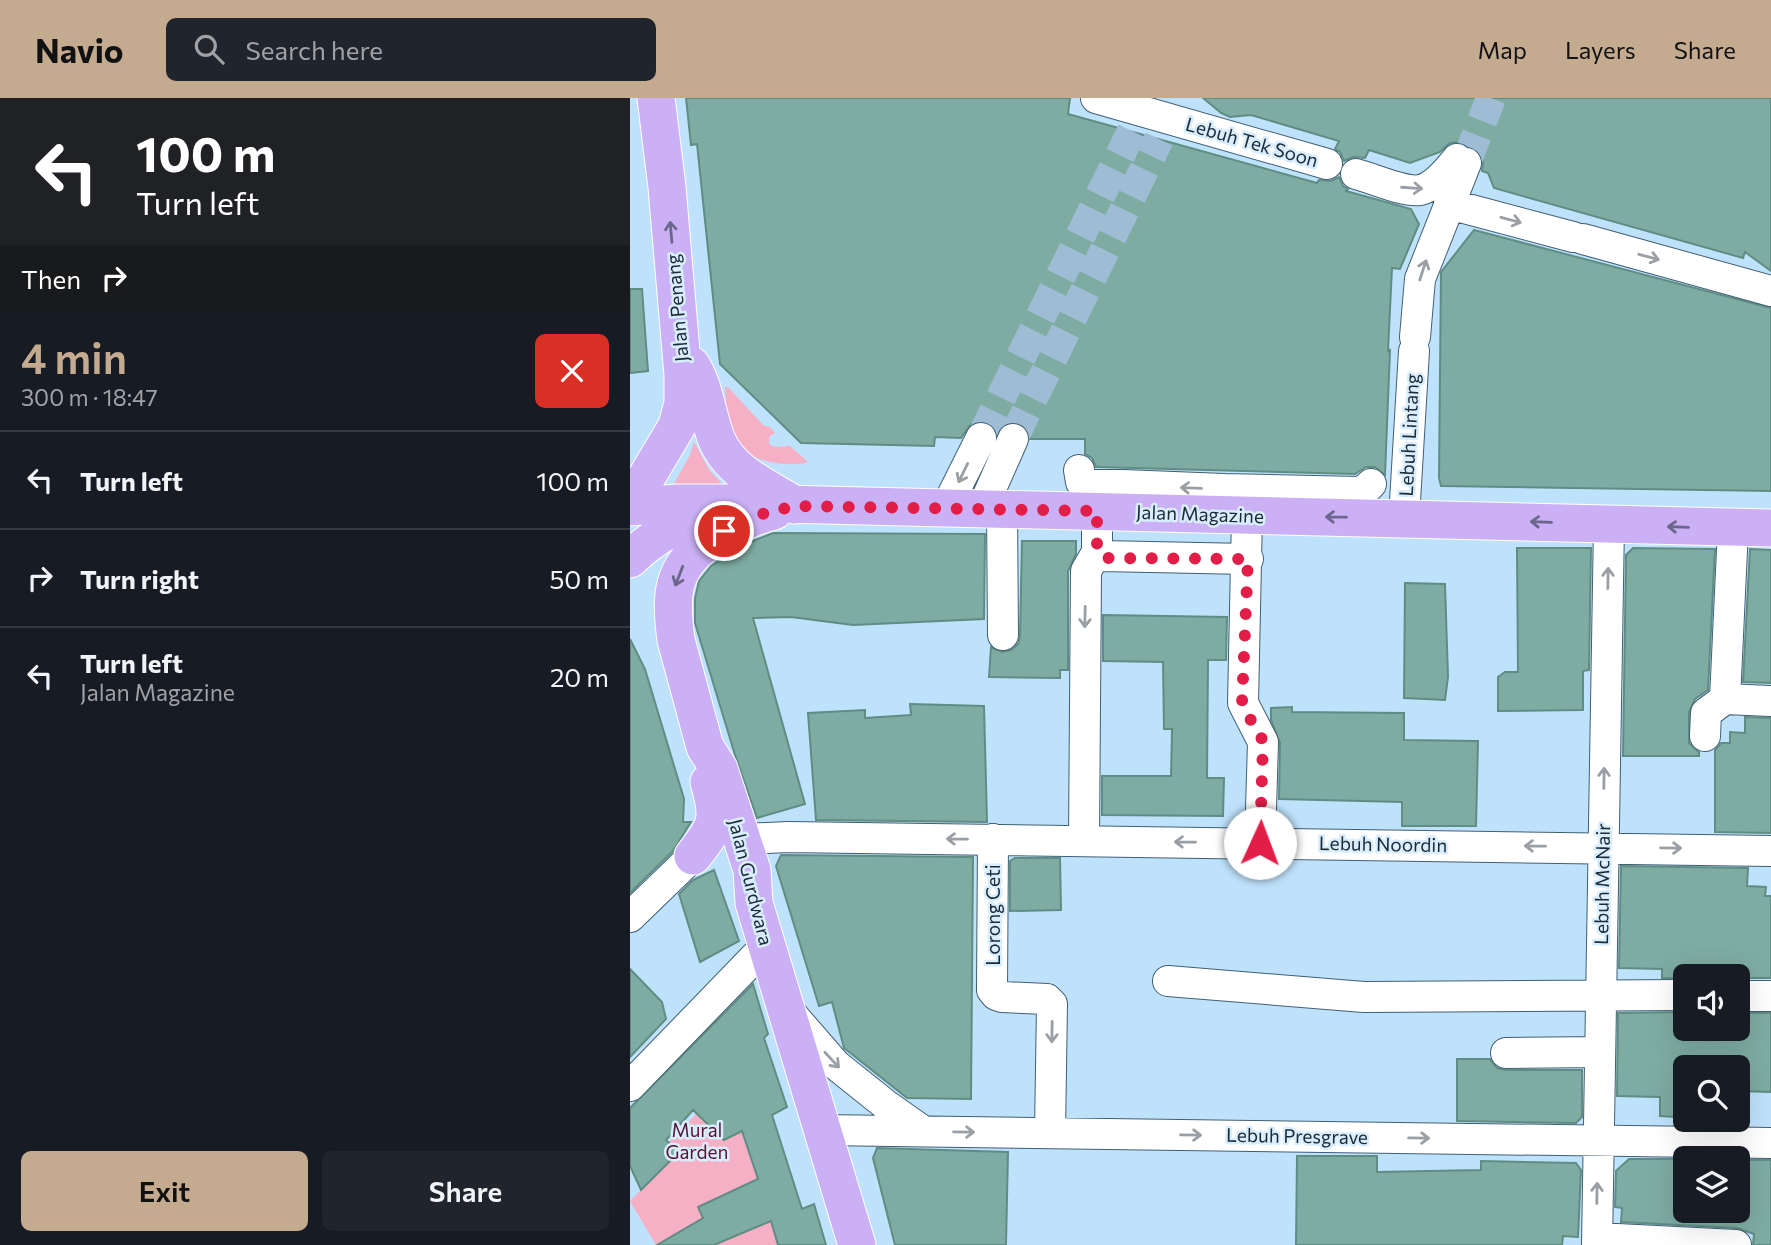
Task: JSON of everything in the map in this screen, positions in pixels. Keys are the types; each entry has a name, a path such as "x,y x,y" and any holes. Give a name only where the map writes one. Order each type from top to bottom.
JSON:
{"main road":[{"name":"Jalan Penang","path":"630,506 677,426 683,403 667,187 656,98"},
{"path":"630,457 649,434 681,349"},
{"path":"681,349 695,370 715,437 728,459 741,472 795,506"},
{"path":"630,559 656,538 684,522 714,510 746,503"},
{"name":"Jalan Magazine","path":"630,506 746,503 1097,511 1236,503 1404,518 1771,528"},
{"name":"Jalan Gurdwara","path":"795,506 750,517 694,551 679,572 675,587 675,631 705,747 719,769 743,839 752,870 754,903 857,1245"},
{"path":"693,856 713,830 716,819 716,807 706,773 705,747"},
{"path":"693,856 720,855 731,860 754,903"}],"street":[{"name":"Lebuh Tek Soon","path":"1096,98 1153,121 1327,164"},
{"name":"Lebuh Lintang","path":"1356,174 1407,190 1420,190 1439,180 1462,161 1449,204 1420,278 1404,518"},
{"path":"1449,204 1771,291"},
{"path":"981,438 976,508 1003,635"},
{"path":"976,508 1013,439"},
{"path":"1079,470 1081,482 1088,485 1123,485 1236,503 1358,492 1367,489 1371,484"},
{"path":"1084,840 1086,571 1099,554 1097,511 1123,485"},
{"path":"1236,503 1248,559 1242,703 1263,742 1260,843"},
{"name":"Lebuh McNair","path":"1597,1241 1609,524"},
{"path":"1725,699 1733,529"},
{"path":"1099,554 1108,558 1248,559"},
{"path":"1705,736 1706,713 1725,699 1771,701"},
{"name":"Lebuh Noordin","path":"743,839 993,839 1771,850"},
{"name":"Lorong Ceti","path":"993,839 992,990 1002,997 1047,999 1052,1004 1050,1133"},
{"path":"634,909 693,856"},
{"path":"630,1086 756,957 768,949"},
{"path":"1168,981 1364,997 1673,995"},
{"path":"1750,996 1771,996"},
{"path":"786,1009 836,1065 923,1131"},
{"path":"1506,1052 1600,1052"},
{"name":"Lebuh Presgrave","path":"822,1130 1771,1143"},
{"path":"1597,1241 1736,1245"}],"green space":[{"path":"725,387 728,387 764,426 770,427 775,433 769,437 769,444 775,447 790,446 807,463 771,462 741,448 729,427"},
{"path":"694,442 710,471 725,487 671,489 690,455"},
{"name":"Mural Garden","path":"696,1114 724,1140 742,1131 758,1179 698,1207 716,1244 771,1221 778,1245 706,1245 694,1224 656,1245 630,1201 678,1153 669,1142"}],"building":[{"path":"686,98 1070,98 1068,114 1317,183 1319,180 1331,181 1339,177 1343,186 1348,189 1346,191 1411,209 1419,224 1400,269 1392,268 1385,475 1375,467 1366,467 1355,474 1096,467 1092,458 1085,454 1085,439 1030,439 1027,428 1012,422 1003,425 997,432 989,423 979,421 971,424 961,438 935,437 934,446 801,443 720,364 697,144 691,145"},
{"path":"1203,98 1771,98 1771,271 1745,252 1743,258 1494,188 1488,173 1482,171 1480,153 1460,142 1450,143 1440,152 1410,163 1369,150 1365,158 1353,157 1344,161 1340,152 1335,149 1339,141 1251,115 1230,117"},
{"path":"1474,230 1771,308 1771,491 1441,486 1441,272"},
{"path":"630,289 642,289 648,371 630,373"},
{"path":"773,533 985,534 984,619 853,625 791,617 753,618 805,804 757,818 695,623 695,598 699,581 711,566 743,545"},
{"path":"1022,541 1076,541 1076,554 1068,571 1068,670 1060,670 1060,678 989,677 991,647 1002,652 1011,650 1018,644 1020,636"},
{"path":"1517,548 1591,548 1589,670 1583,671 1583,710 1498,711 1498,677 1505,672 1518,672"},
{"path":"1633,548 1715,549 1708,690 1695,699 1689,712 1689,743 1699,752 1699,756 1623,756 1626,555"},
{"path":"1750,549 1771,550 1771,683 1743,682"},
{"path":"1405,583 1445,584 1448,677 1445,700 1404,698"},
{"path":"1103,615 1227,617 1226,660 1208,660 1207,778 1224,778 1223,816 1102,815 1102,776 1171,776 1172,729 1164,729 1163,662 1103,661"},
{"path":"630,639 645,669 684,799 683,822 691,822 673,851 630,893"},
{"path":"910,704 984,706 987,822 816,820 808,713 865,710 865,718 911,715"},
{"path":"1292,707 1292,712 1404,713 1404,740 1478,741 1476,826 1402,826 1402,802 1279,799 1280,743 1271,720 1271,708"},
{"path":"1745,717 1771,718 1771,833 1715,832 1715,750 1721,743 1730,743 1730,732 1745,733"},
{"path":"781,855 973,857 971,1099 907,1098 844,1048 832,1002 819,1006 776,866"},
{"path":"1015,858 1060,858 1061,910 1010,911 1010,861"},
{"path":"1621,866 1748,868 1747,886 1766,887 1765,896 1771,896 1771,978 1750,978 1750,964 1673,964 1673,978 1662,978 1662,969 1619,968"},
{"path":"714,870 739,941 700,962 679,894 693,880"},
{"path":"630,969 662,1002 666,1019 630,1057"},
{"path":"753,984 768,1034 764,1038 787,1107 772,1115 802,1209 814,1204 826,1245 778,1245 771,1221 714,1245 657,1245 703,1218 698,1207 758,1179 742,1131 724,1140 693,1110 666,1140 679,1152 641,1190 630,1166 630,1108"},
{"path":"1673,1012 1673,1041 1750,1041 1750,1013 1771,1013 1771,1092 1750,1091 1750,1055 1673,1055 1673,1117 1660,1116 1660,1097 1617,1096 1618,1013"},
{"path":"1457,1059 1490,1059 1497,1068 1506,1070 1582,1070 1582,1117 1576,1123 1457,1121"},
{"path":"877,1148 1008,1152 1006,1245 895,1245 873,1158"},
{"path":"1297,1156 1377,1156 1377,1172 1481,1170 1481,1161 1576,1163 1581,1170 1578,1237 1563,1236 1562,1245 1296,1245"},
{"path":"1629,1159 1673,1159 1673,1223 1750,1223 1750,1160 1771,1160 1771,1245 1753,1245 1754,1234 1737,1228 1621,1222 1622,1208 1615,1207 1616,1171"}],"tunnel":[{"path":"1466,163 1491,98"},
{"path":"981,438 1132,131"},
{"path":"1013,439 1159,139"}],"route":[{"path":"724,531 750,517 795,506 1097,511 1097,552 1101,556 1248,559 1242,703 1263,742 1260,843"}]}
